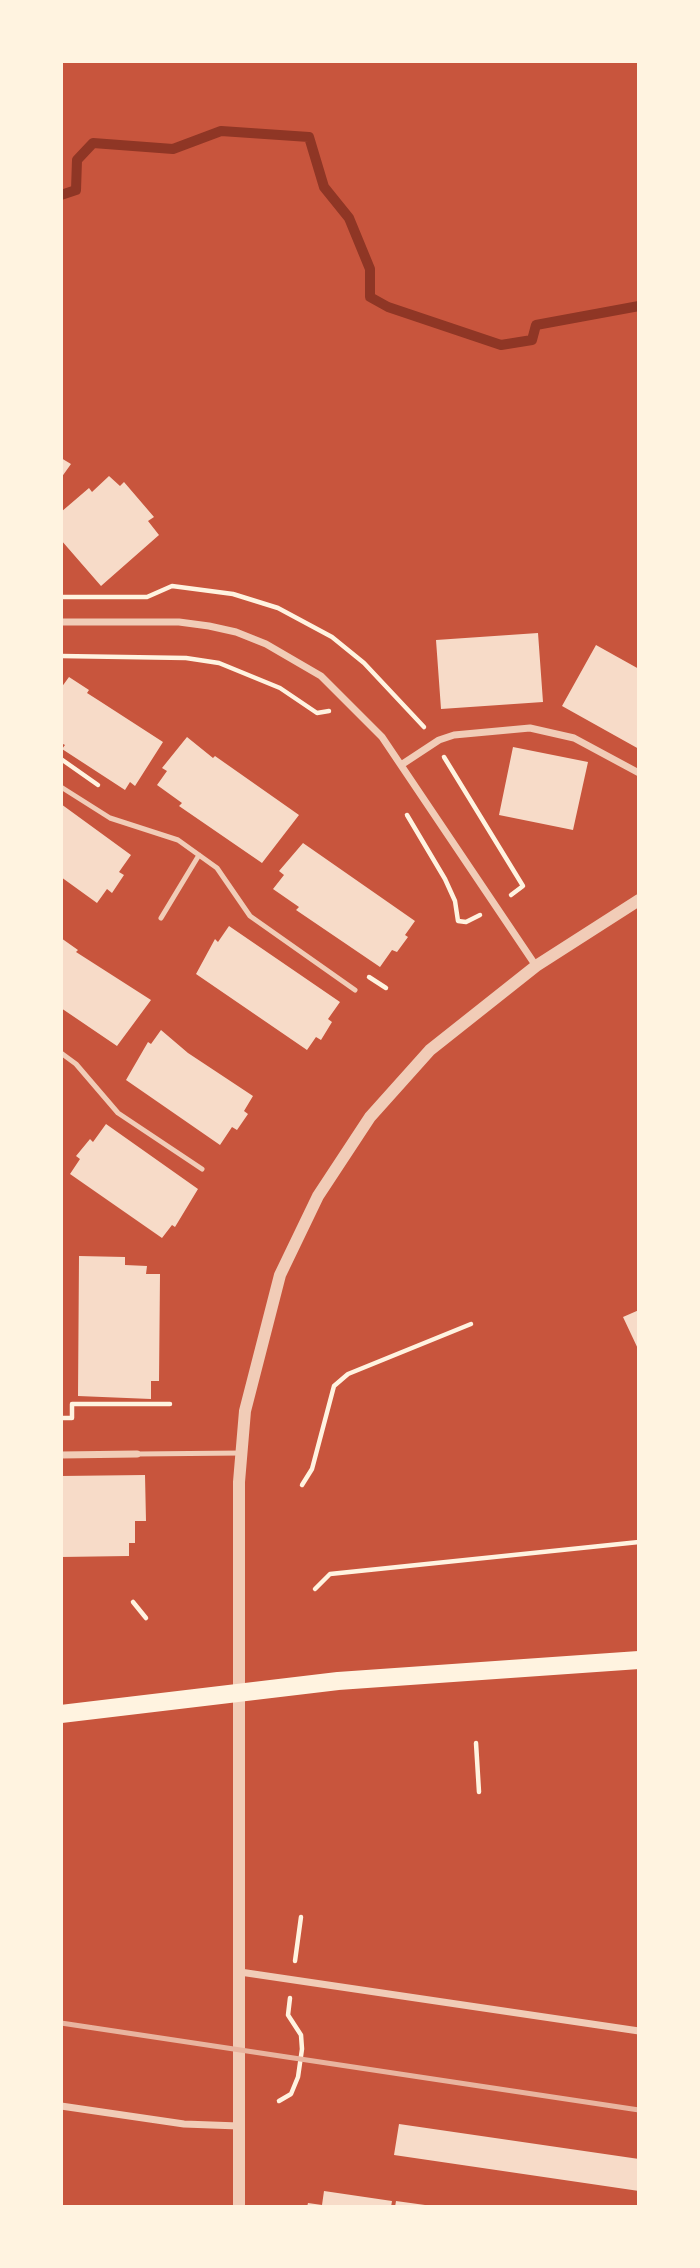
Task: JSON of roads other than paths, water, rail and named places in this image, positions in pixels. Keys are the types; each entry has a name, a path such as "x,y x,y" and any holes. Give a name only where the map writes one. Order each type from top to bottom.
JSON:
{"main road":[{"path":"61,1714 241,1695 338,1681 639,1660"}],"street":[{"path":"61,622 179,622 236,632 266,644 321,676 344,695 382,737 536,966"},
{"path":"401,765 435,743 470,732 530,728 547,730 583,742 639,773"},
{"path":"239,2207 239,1482 244,1410 280,1275 318,1196 370,1117 430,1050 536,966 639,900"},
{"path":"61,1455 137,1454"},
{"path":"240,1972 639,2031"},
{"path":"61,2106 184,2124 239,2126"}],"lane":[{"path":"61,787 110,818 167,835 199,855 217,868 250,916 355,990"},
{"path":"161,918 199,855"},
{"path":"62,1053 118,1113 202,1169"},
{"path":"137,1454 242,1452"}],"waterway":[{"path":"61,195 76,190 77,160 93,143 173,149 221,131 309,137 324,187 349,218 370,269 370,297 388,307 501,345 532,340 536,325 639,306"}],"railway":[{"path":"61,2023 639,2110"}]}
